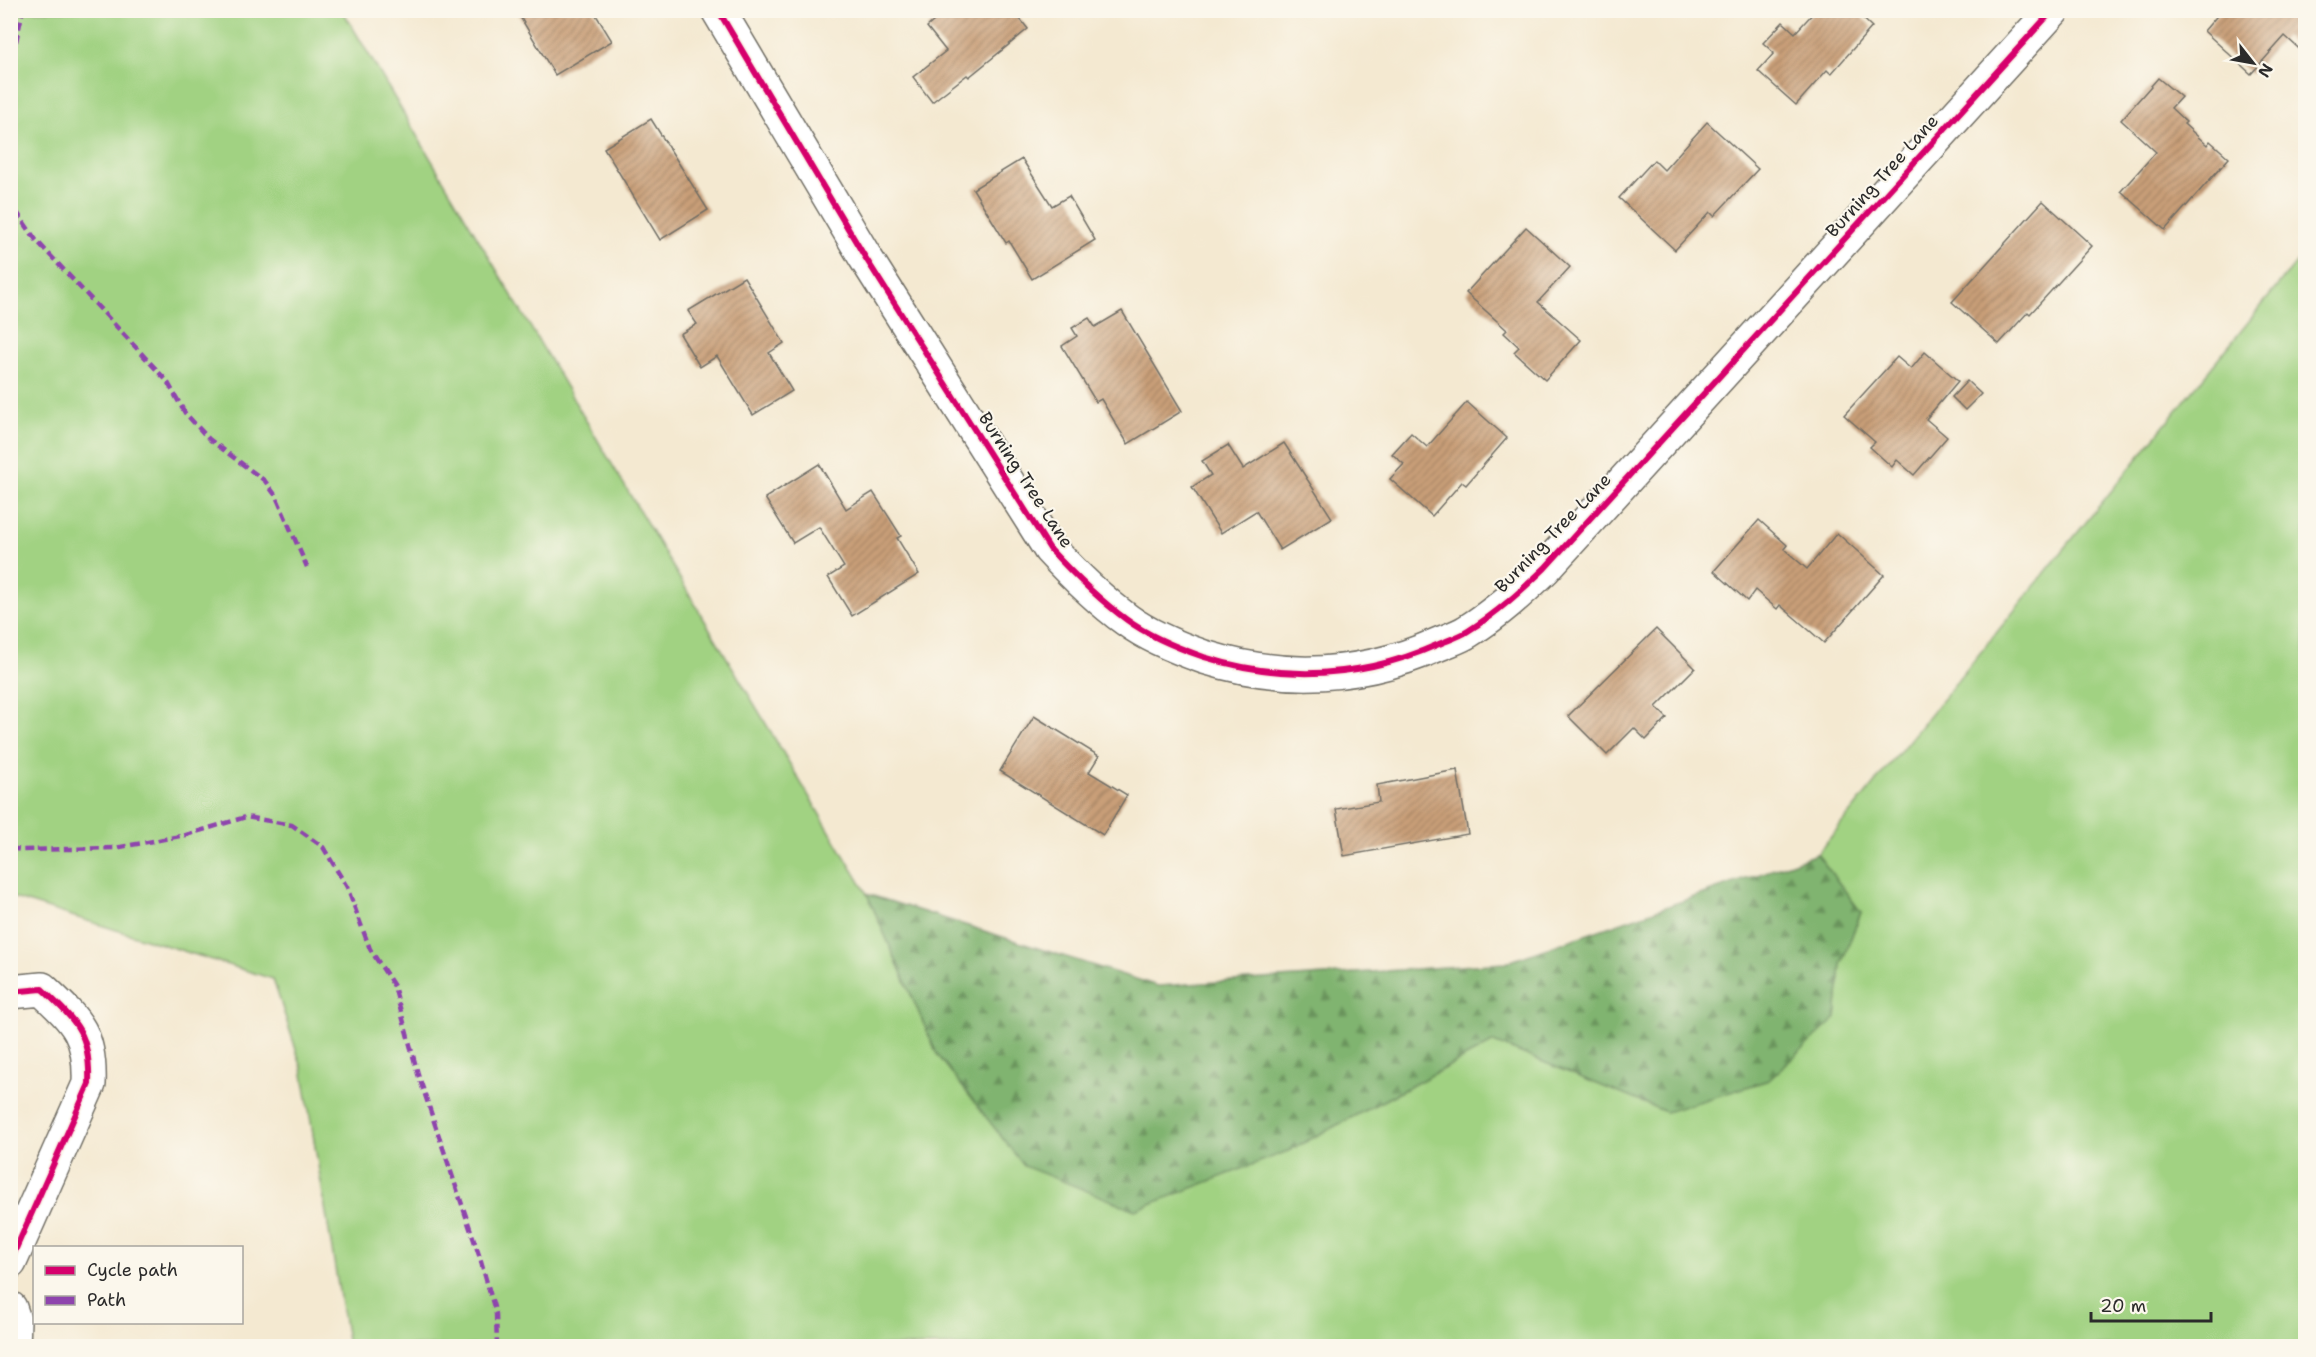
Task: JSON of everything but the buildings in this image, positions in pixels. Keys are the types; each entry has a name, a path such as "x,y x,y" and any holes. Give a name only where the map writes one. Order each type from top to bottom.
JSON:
{"street":[{"name":"Burning Tree Lane","path":"718,10 865,257 1050,549 1089,590 1128,622 1178,648 1238,667 1299,674 1350,672 1410,657 1467,632 1513,599 1545,568 2053,10"},
{"path":"10,992 42,989 66,1012 83,1034 90,1059 89,1084 10,1262"}],"green space":[{"path":"11,11 343,11 867,894 937,1054 1288,1151 1494,1042 1666,1112 1836,1018 1841,964 1861,912 1817,854 2305,252 2305,1346 348,1346 302,1068 273,979 11,897"},
{"path":"1817,854 1861,912 1841,964 1836,1018 1769,1080 1666,1112 1494,1042 1288,1151 1135,1210 1024,1166 937,1054 867,894 1158,986 1505,963"}],"marked path":[{"path":"10,68 23,10"},
{"path":"10,199 36,240 167,381 185,413 209,439 265,481 276,496 307,567"},
{"path":"10,848 22,850 115,848 186,835 246,817 292,825 323,847 347,887 370,949 394,986 418,1074 479,1255 496,1314 497,1346"}],"cycle path":[{"path":"718,10 865,257 1050,549 1106,604 1155,637 1194,654 1234,665 1293,673 1352,670 1410,655 1465,633 1518,593 1545,568 2053,10"},
{"path":"10,992 42,989 73,1020 84,1041 89,1067 89,1084 10,1262"}]}
